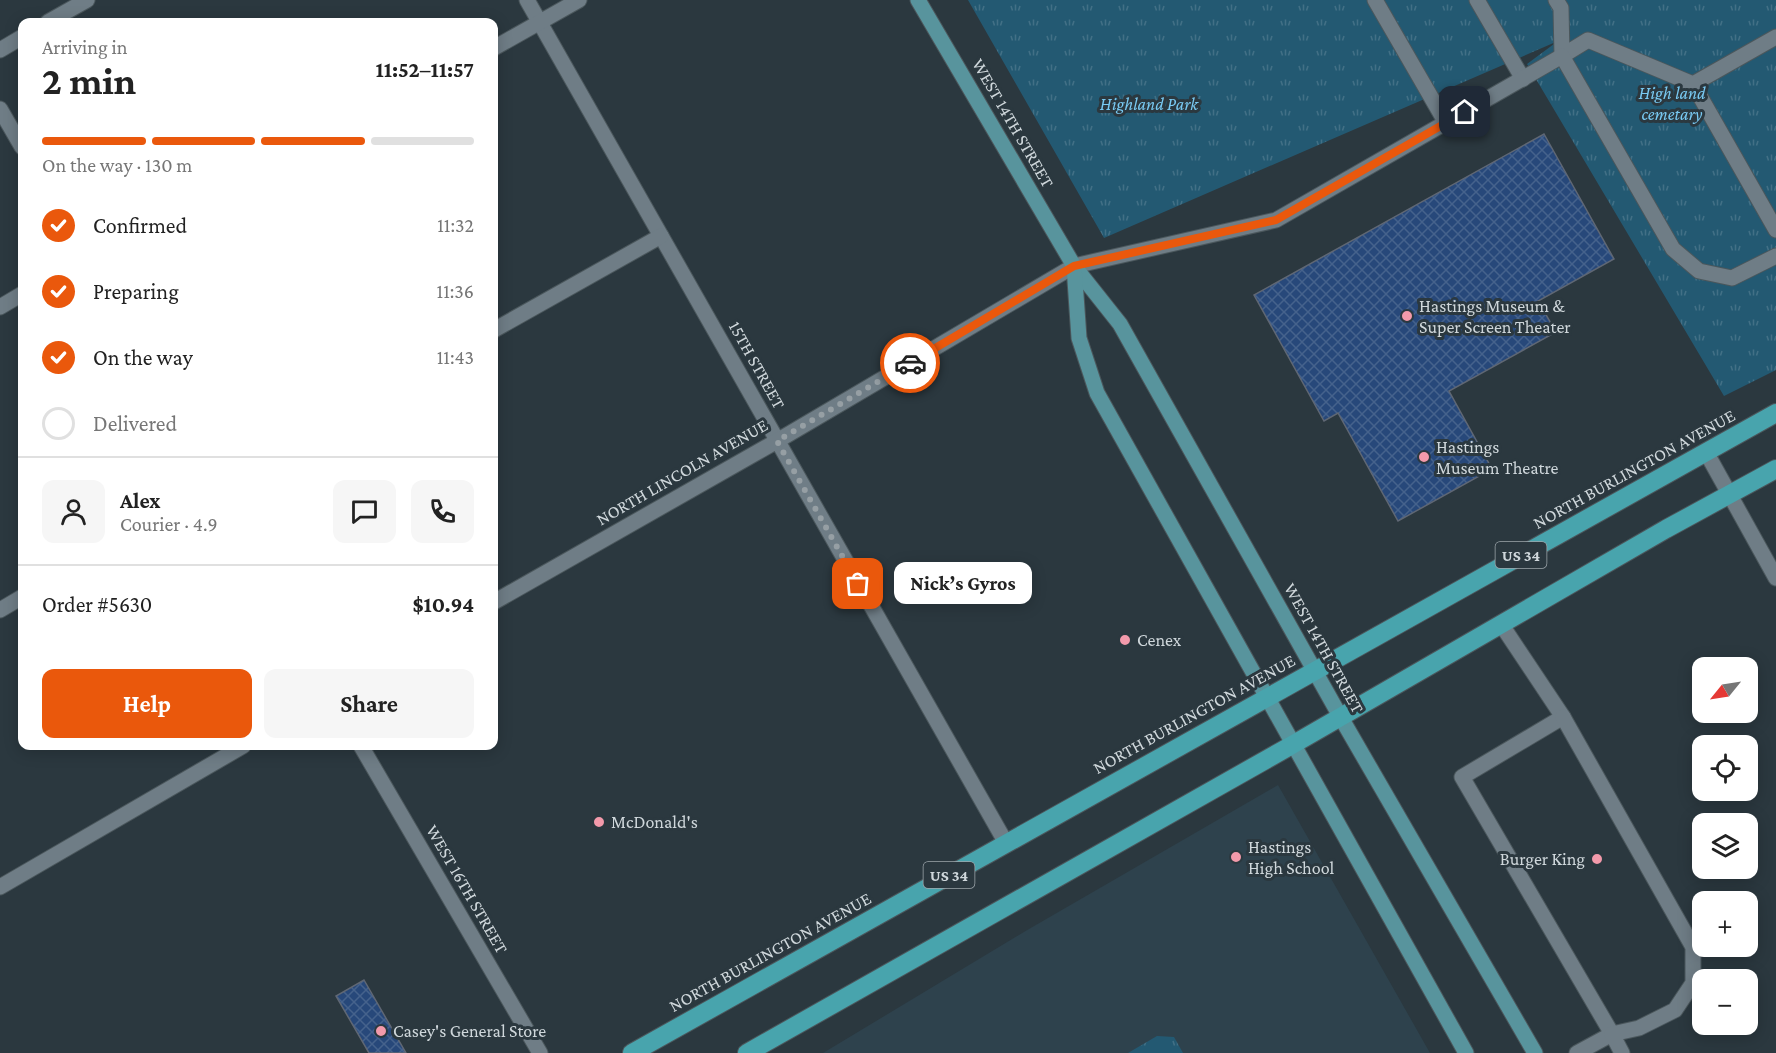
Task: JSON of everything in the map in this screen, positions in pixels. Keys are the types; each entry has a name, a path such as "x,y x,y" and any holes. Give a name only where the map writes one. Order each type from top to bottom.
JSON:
{"highway":[{"name":"NORTH BURLINGTON AVENUE","path":"632,1053 1776,414"},
{"name":"US 34","path":"747,1053 1292,745 1666,529 1776,469"}],"main road":[{"name":"WEST 14TH STREET","path":"918,0 1074,266 1120,324 1340,716 1535,1053"},
{"name":"WEST 14TH STREET","path":"1074,266 1079,338 1097,393 1466,1053"}],"street":[{"path":"55,18 87,0"},
{"name":"15TH STREET","path":"527,0 1006,843"},
{"path":"498,46 579,0"},
{"path":"1375,0 1446,123"},
{"path":"1477,0 1522,79"},
{"path":"1556,0 1561,8 1562,56 1673,249 1699,271 1732,278 1776,256"},
{"path":"1776,37 1693,84 1776,230"},
{"path":"0,50 18,39"},
{"name":"NORTH LINCOLN AVENUE","path":"498,600 777,441 1074,266 1276,220 1588,40 1693,84"},
{"path":"0,110 18,140"},
{"path":"498,328 661,236"},
{"path":"0,307 18,296"},
{"path":"1706,452 1776,578"},
{"path":"0,610 18,599"},
{"path":"1501,624 1563,717 1693,946 1693,983 1675,1010 1639,1028 1611,1034 1577,1053"},
{"path":"1563,717 1462,777 1622,1053"},
{"path":"0,887 236,750"},
{"name":"WEST 16TH STREET","path":"363,750 540,1053"}],"shaded area":[{"name":"Hastings High School","path":"1278,785 1430,1053 823,1053 1029,929"}],"green space":[{"path":"968,0 1776,0 1776,370 1724,396 1527,64 1558,41 1104,238"},
{"path":"1157,1036 1174,1037 1183,1053 1128,1053"}],"building":[{"name":"Hastings Museum & Super Screen Theater","path":"1544,134 1614,259 1538,301 1556,332 1449,391 1492,469 1398,521 1338,413 1324,421 1254,295"},
{"path":"364,980 406,1053 369,1053 336,996"}],"way so far":[{"path":"858,584 777,441 910,363"}],"place":[{"name":"Hastings Museum & Super Screen Theater","path":"1407,316"},
{"name":"Hastings Museum Theatre","path":"1424,457"},
{"name":"Nick’s Gyros","path":"858,584"},
{"name":"Cenex","path":"1125,640"},
{"name":"McDonald's","path":"599,822"},
{"name":"Hastings High School","path":"1236,857"},
{"name":"Burger King","path":"1597,859"},
{"name":"Casey's General Store","path":"381,1031"}],"route":[{"path":"910,363 1074,266 1276,220 1465,112"}],"park label":[{"name":"High land cemetary","path":"1672,103"},
{"name":"Highland Park","path":"1149,104"}]}
